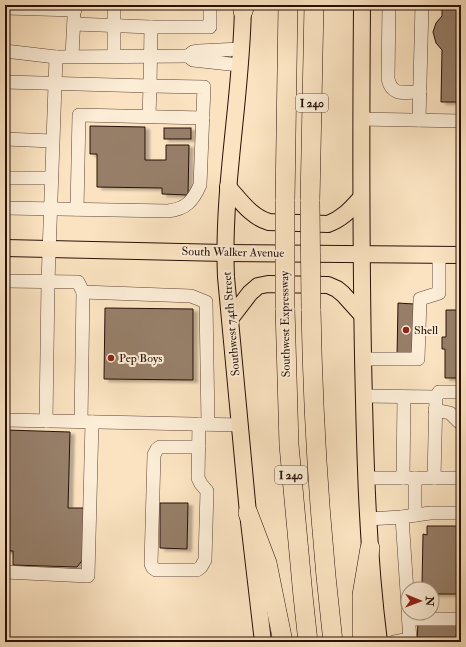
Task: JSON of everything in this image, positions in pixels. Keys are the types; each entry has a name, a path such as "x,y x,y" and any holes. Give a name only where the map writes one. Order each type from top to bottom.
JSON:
{"highway":[{"name":"Southwest Expressway","path":"288,5 285,308 289,445 308,642"},
{"name":"I 240","path":"314,5 310,201 312,375 320,513 333,642"},
{"path":"248,513 266,563 283,642"},
{"path":"362,642 362,595 370,548"}],"main road":[{"path":"362,5 360,199 366,478 372,589 379,642"},
{"name":"Southwest 74th Street","path":"244,7 228,187 225,253 226,278 248,513 263,642"},
{"path":"228,187 254,215 263,221 268,222 328,224 346,215 360,199"},
{"name":"South Walker Avenue","path":"5,248 225,253 461,255"},
{"path":"230,319 250,293 258,286 268,284 328,285 337,289 343,294 362,315"}],"lane":[{"path":"114,5 114,56"},
{"path":"74,24 151,27 210,27 210,5"},
{"path":"389,5 389,86 392,90 398,92 420,92"},
{"path":"419,120 422,5"},
{"path":"5,8 75,8 72,56"},
{"path":"149,116 151,27"},
{"path":"5,51 56,57 188,56 193,52 199,51 240,57"},
{"path":"46,421 50,209 56,57"},
{"path":"5,82 204,87 200,185 196,195 180,210 5,208"},
{"path":"78,209 79,115 203,118"},
{"path":"361,119 461,121"},
{"path":"5,139 52,140"},
{"path":"5,178 51,178"},
{"path":"363,359 418,359 420,300 439,293 439,255"},
{"path":"5,281 78,282 83,292 88,576 5,572"},
{"path":"83,292 191,296 206,302 203,424 199,447 198,478 207,491 205,560 201,567 197,570 156,570 151,564 154,455 160,447 199,447"},
{"path":"434,478 436,404 439,392 461,392"},
{"path":"364,396 404,397 436,404 461,422"},
{"path":"404,397 409,478 408,581"},
{"path":"5,420 240,425"},
{"path":"366,478 461,478"},
{"path":"368,519 430,513 461,514"},
{"path":"440,611 461,612"},
{"path":"440,617 461,619"},
{"path":"394,642 410,640 409,621"}],"building":[{"path":"442,5 461,5 461,102 441,102 442,50 436,43 433,32 436,23 442,16"},
{"path":"90,126 145,127 145,160 166,160 166,145 189,145 188,195 162,194 162,188 97,187 97,154 90,154"},
{"path":"164,128 191,128 191,139 164,139"},
{"path":"458,148 461,148 461,198 457,198"},
{"name":"Shell","path":"398,303 414,304 413,357 397,357"},
{"path":"105,308 193,309 193,380 104,379"},
{"path":"446,310 461,310 461,378 445,378 445,349 442,349 442,337 446,337"},
{"path":"457,425 461,425 461,468 457,468"},
{"path":"5,430 70,432 68,508 85,508 84,558 77,567 13,565 13,551 5,551"},
{"path":"160,503 188,503 187,549 160,548"},
{"path":"427,526 461,526 461,594 440,594 440,581 422,581 423,534 427,535"},
{"path":"418,622 461,623 461,642 417,642"}],"place":[{"name":"Shell","path":"406,330"},
{"name":"Pep Boys","path":"111,358"}]}
